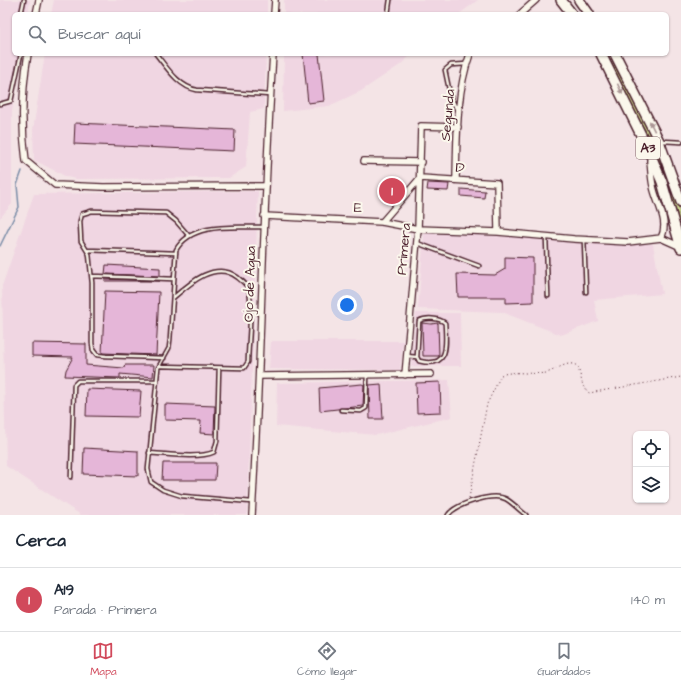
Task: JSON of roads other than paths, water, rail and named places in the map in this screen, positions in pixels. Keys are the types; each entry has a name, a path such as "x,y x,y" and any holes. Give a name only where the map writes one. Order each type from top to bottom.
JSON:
{"highway":[{"path":"561,0 570,12"},
{"path":"579,0 588,12"},
{"name":"A3","path":"602,56 647,147 662,182 681,247"},
{"name":"A3","path":"616,56 659,141 681,202"}],"street":[{"path":"36,12 39,0"},
{"path":"274,12 275,0"},
{"path":"522,12 536,0"},
{"path":"28,56 23,116 23,138 26,161 56,185 103,187 265,186"},
{"name":"Ojo de Agua","path":"252,515 260,376 265,186 273,56"},
{"name":"Segunda","path":"456,180 459,115 469,56"},
{"name":"Primera","path":"405,375 418,229 421,178 421,126 458,127"},
{"path":"647,147 653,186 665,224 664,232 661,238 681,247"},
{"path":"364,161 421,162"},
{"path":"382,222 421,178"},
{"name":"D","path":"421,178 497,183 498,232"},
{"name":"E","path":"264,216 382,222 418,229 498,232 628,242 661,238"},
{"path":"260,376 430,374"}],"lane":[{"path":"22,12 24,0"},
{"path":"388,12 390,0"},
{"path":"0,104 11,101 21,56"},
{"path":"158,56 174,76 187,87 197,90 270,95"},
{"path":"459,115 450,94 445,70 451,65 467,64"},
{"path":"647,147 659,141 681,142"},
{"path":"164,358 97,355 93,350 92,276 90,254 81,241 80,221 82,214 92,211 166,213 176,220 189,236"},
{"path":"253,502 182,496 163,490 151,482 148,476 157,381 160,366 169,348 176,253 181,241 189,236 208,229 264,227"},
{"path":"546,236 548,296"},
{"path":"584,239 586,292"},
{"path":"417,243 479,266"},
{"path":"86,250 176,253"},
{"path":"160,366 244,368 248,362 249,290 234,275 217,271 206,274 194,280 173,298"},
{"path":"92,276 174,279"},
{"path":"406,356 417,357 419,361 425,363 438,362 442,359 445,353 446,340 445,324 442,321 422,319 420,321 417,357"},
{"path":"149,453 201,455 214,452 217,441 219,368"},
{"path":"341,410 361,411 366,408 367,375"},
{"path":"71,477 74,385 78,381 157,381"},
{"path":"448,515 454,508 496,496 506,499 526,515"}],"waterway":[{"path":"0,246 19,207 17,185 22,171"}],"place":[{"name":"A19","path":"392,191"}]}
